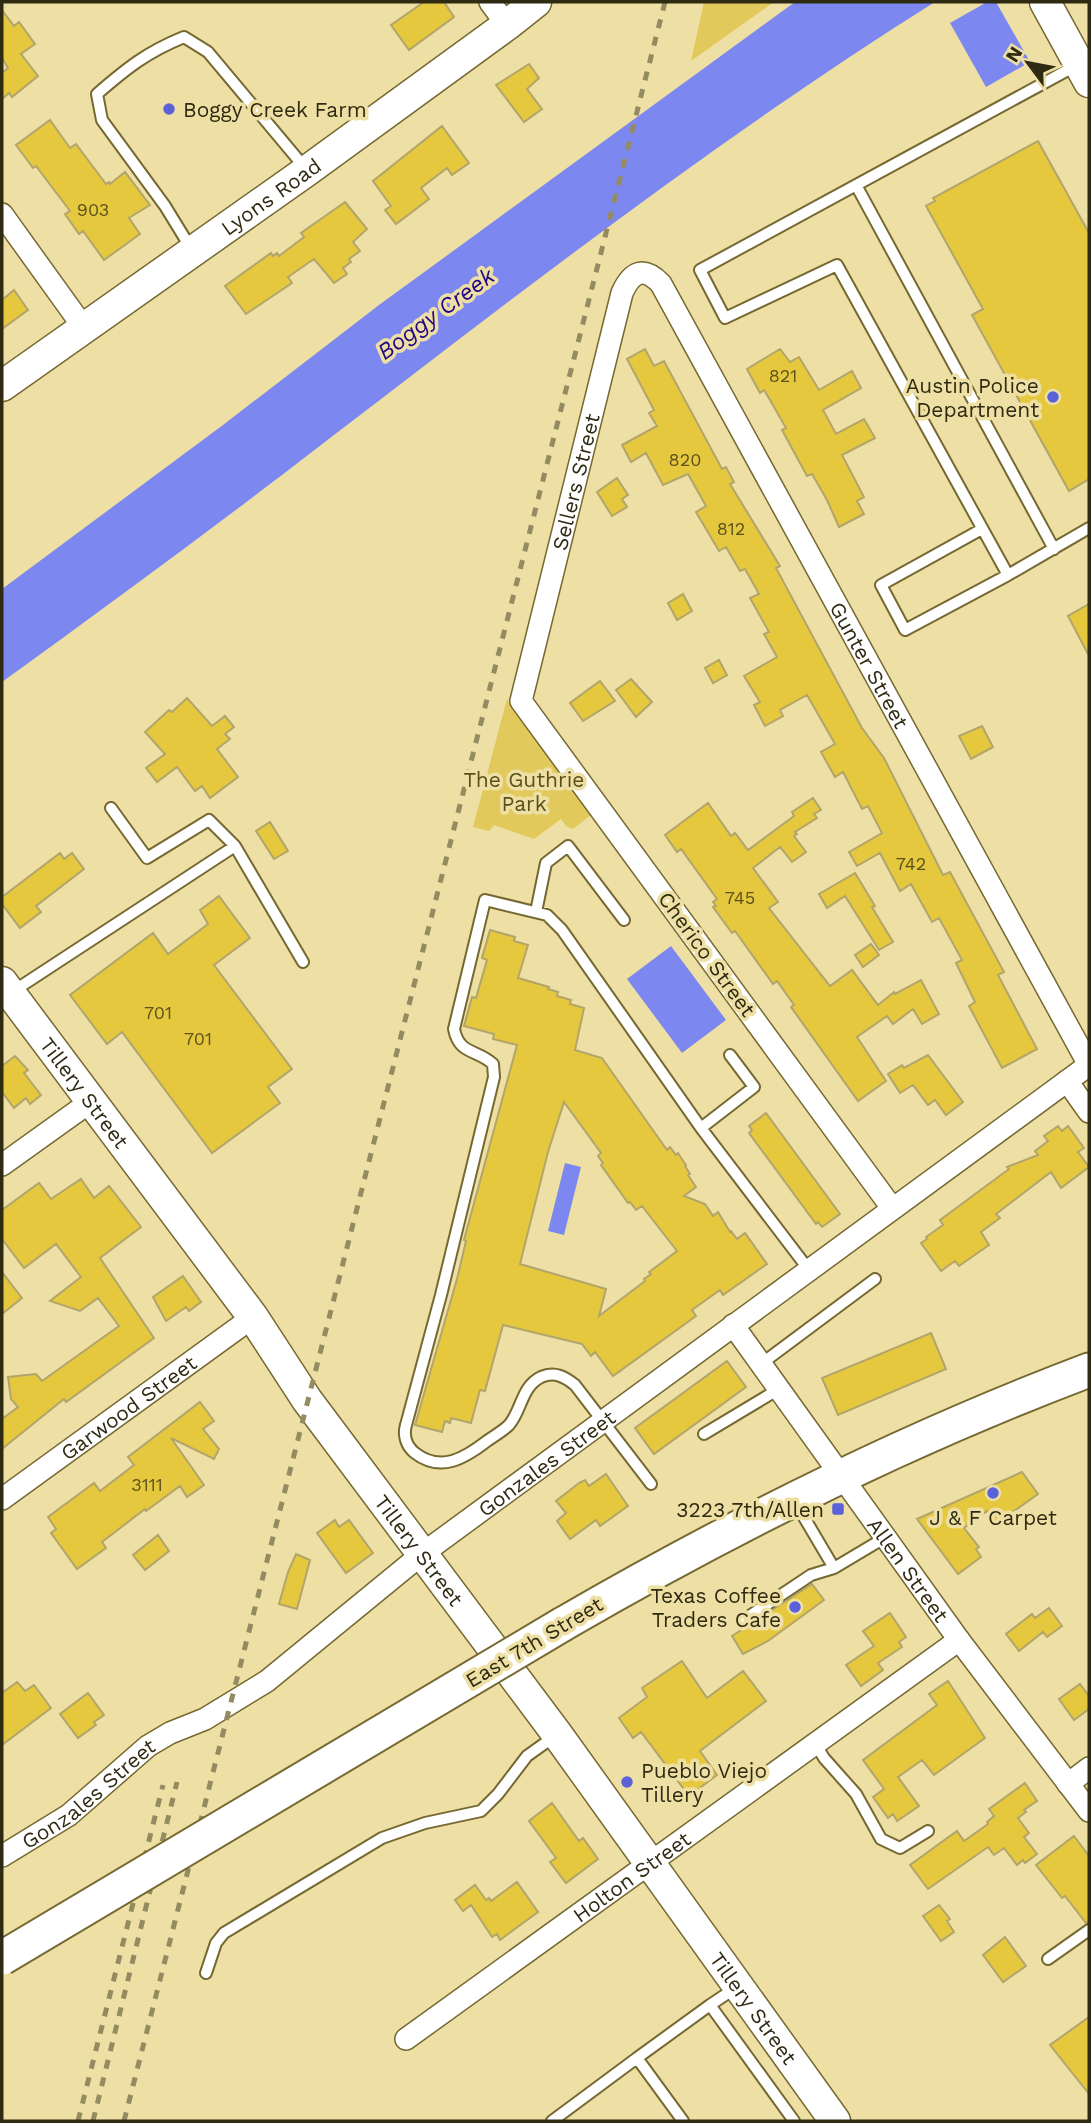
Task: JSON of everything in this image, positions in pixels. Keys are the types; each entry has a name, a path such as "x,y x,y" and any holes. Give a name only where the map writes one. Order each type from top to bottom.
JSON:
{"main road":[{"name":"East 7th Street","path":"2,1958 646,1576 840,1476 939,1430 1089,1370"}],"street":[{"name":"Lyons Road","path":"2,386 307,170 499,13 536,2"},
{"path":"1045,2 1084,73"},
{"path":"2,214 84,328"},
{"name":"Sellers Street","path":"521,701 622,293 627,282 644,272"},
{"name":"Gunter Street","path":"644,272 654,276 661,284 1089,1065"},
{"name":"Cherico Street","path":"521,701 892,1208"},
{"name":"Tillery Street","path":"6,987 253,1317 307,1400 557,1734 835,2121"},
{"name":"Gonzales Street","path":"2,1856 69,1815 148,1746 170,1733 205,1719 267,1681 422,1553 1089,1065"},
{"path":"1067,1082 1089,1112"},
{"path":"2,1166 90,1102"},
{"name":"Garwood Street","path":"2,1499 253,1317"},
{"name":"Allen Street","path":"733,1325 959,1640 1089,1811"},
{"name":"Holton Street","path":"406,2039 959,1640"},
{"path":"1068,1784 1089,1768"}],"lane":[{"path":"193,252 165,206 102,120 97,94 129,66 157,48 184,37 208,52 307,170"},
{"path":"1008,575 837,265 725,318 700,270 856,185 1084,73"},
{"path":"856,185 1054,549"},
{"path":"982,529 881,585 905,630 1089,528"},
{"path":"111,808 147,858 209,820 234,846 303,962"},
{"path":"6,987 234,846"},
{"path":"536,912 546,863 568,846 624,920"},
{"path":"651,1484 575,1385 565,1377 552,1374 529,1386 510,1424 456,1461 442,1464 425,1459 413,1452 404,1433 494,1077 493,1064 481,1055 462,1047 456,1040 454,1030 485,900 547,915 562,930 701,1128 809,1270"},
{"path":"701,1128 754,1087 730,1055"},
{"path":"761,1364 875,1279"},
{"path":"704,1434 779,1390"},
{"path":"793,1499 834,1568"},
{"path":"745,1619 811,1575 834,1568 886,1536"},
{"path":"206,1973 216,1943 224,1933 382,1839 425,1823 481,1811 498,1794 527,1756 557,1734"},
{"path":"815,1743 824,1758 856,1794 881,1839 900,1848 928,1830"},
{"path":"1048,1959 1089,1930"},
{"path":"552,2121 738,1986"},
{"path":"710,2005 794,2121"},
{"path":"636,2058 683,2121"}],"green space":[{"path":"704,2 774,2 691,61"},
{"name":"The Guthrie Park","path":"507,699 591,815 573,829 566,826 561,819 534,839 494,825 489,831 473,827"}],"water":[{"name":"Boggy Creek","path":"795,2 935,2 767,113 603,231 213,527 2,682 2,589 379,305"},
{"path":"987,2 996,2 1030,62 986,87 950,23"},
{"path":"671,946 726,1020 682,1053 627,979"},
{"path":"565,1163 581,1167 564,1235 548,1231"}],"building":[{"path":"424,2 444,2 454,17 409,50 391,25"},
{"path":"2,10 14,26 19,22 35,44 21,54 38,76 12,97 9,93 2,99 2,73 8,68 2,58"},
{"path":"529,64 539,78 527,89 542,109 524,122 496,85"},
{"path":"50,120 70,148 76,144 106,184 110,184 125,172 150,205 129,218 140,234 104,260 83,231 79,234 65,214 70,211 36,166 33,168 16,145"},
{"path":"442,126 469,163 452,175 447,168 421,188 429,199 396,224 385,210 391,206 373,181"},
{"name":"Austin Police Department","path":"1038,141 1089,233 1089,479 1069,491 972,315 983,309 926,206 935,201 933,198"},
{"path":"345,202 367,229 353,242 360,251 349,259 351,262 343,268 347,274 334,283 314,259 288,277 292,283 246,314 225,286 271,253 273,256 277,253 279,256 304,237 301,233"},
{"path":"14,290 28,310 2,329 2,300"},
{"path":"645,349 654,366 664,361 722,469 726,467 734,482 730,484 780,566 776,568 862,728 884,758 943,875 950,872 1004,972 998,975 1037,1049 1002,1068 969,1006 975,1002 956,963 962,960 939,918 932,922 911,884 900,891 880,853 857,866 849,852 882,833 868,806 862,809 843,772 835,777 821,752 835,744 807,695 780,710 783,716 765,726 754,705 760,702 744,676 777,657 764,634 769,632 750,598 759,594 745,569 740,571 726,547 719,551 696,512 706,506 688,474 663,485 646,453 631,462 622,445 657,426 649,413 654,410 627,359"},
{"path":"780,349 790,362 799,357 819,390 852,371 861,388 823,410 836,434 864,419 875,438 842,455 864,497 857,501 864,514 839,527 812,474 807,476 782,430 786,428 770,400 764,390 760,393 747,369"},
{"path":"617,478 628,495 622,499 627,507 612,516 597,492"},
{"path":"683,594 692,611 677,620 668,603"},
{"path":"1089,604 1089,656 1068,616"},
{"path":"719,660 727,675 713,683 705,668"},
{"path":"631,679 652,702 636,717 616,690"},
{"path":"600,681 615,701 583,721 570,703"},
{"path":"187,698 212,726 225,716 234,727 225,734 230,739 217,749 238,777 210,798 202,786 195,791 177,767 157,782 146,768 165,754 145,732"},
{"path":"982,726 993,747 971,759 959,736"},
{"path":"813,798 821,810 814,814 817,818 795,832 797,834 794,836 806,852 792,862 780,847 753,868 778,902 769,908 830,986 852,970 878,1005 894,992 895,994 921,980 939,1014 922,1024 913,1009 893,1024 887,1016 857,1037 886,1081 858,1101 791,1007 794,1005 777,981 773,984 735,931 732,933 713,907 716,906 713,902 717,899 681,849 677,852 665,835 708,803 731,836 735,833 748,850 794,816 792,812"},
{"path":"270,822 288,851 274,859 256,831"},
{"path":"60,853 64,859 72,853 84,869 36,906 41,912 20,928 2,904 2,897"},
{"path":"855,873 893,942 879,950 845,896 827,908 819,894"},
{"path":"219,896 250,938 214,965 292,1069 268,1087 280,1103 212,1153 122,1032 107,1044 70,995 153,933 168,954 208,924 200,910"},
{"path":"490,930 515,937 514,941 528,945 518,978 549,987 548,989 558,992 557,996 571,1000 570,1004 584,1008 575,1050 602,1058 667,1150 670,1147 676,1155 678,1153 696,1187 684,1196 705,1204 713,1216 718,1212 737,1239 745,1233 767,1264 723,1295 720,1290 692,1310 696,1316 613,1376 595,1352 591,1356 582,1344 503,1325 485,1391 480,1390 471,1423 451,1418 450,1423 445,1421 442,1432 415,1425 457,1279 466,1241 464,1240 517,1045 493,1039 494,1034 464,1026 472,997 476,998 487,960 482,958","holes":["564,1102 601,1153 598,1156 603,1163 601,1165 628,1203 636,1210 642,1206 677,1251 649,1272 651,1274 645,1281 599,1316 606,1289 520,1264 548,1152"]},
{"path":"871,944 879,955 863,967 855,955"},
{"path":"928,1055 963,1102 946,1115 935,1100 928,1105 913,1085 900,1093 888,1074 902,1065 904,1068"},
{"path":"15,1056 28,1070 24,1073 41,1095 30,1104 26,1098 14,1108 2,1092 2,1066"},
{"path":"766,1113 840,1214 822,1227 818,1222 816,1224 749,1133 752,1130 749,1126"},
{"path":"1058,1126 1062,1131 1068,1126 1084,1148 1078,1152 1089,1167 1061,1188 1051,1172 996,1214 1000,1218 981,1232 989,1245 959,1266 955,1261 941,1271 921,1243 943,1225 940,1220 1009,1169 1007,1167 1038,1155 1035,1151 1048,1141 1044,1136"},
{"path":"81,1179 94,1198 109,1186 141,1227 100,1258 154,1338 66,1402 64,1399 2,1449 2,1419 18,1407 11,1399 8,1377 36,1374 42,1381 119,1326 98,1298 80,1311 50,1301 81,1277 56,1244 24,1268 2,1239 2,1210 39,1183 51,1199"},
{"path":"2,1272 22,1298 2,1314"},
{"path":"183,1276 201,1302 189,1311 186,1307 166,1321 153,1297"},
{"path":"931,1333 946,1369 838,1415 822,1378"},
{"path":"727,1361 746,1387 654,1454 635,1428"},
{"path":"200,1402 214,1421 203,1429 219,1449 214,1459 171,1438 204,1485 187,1497 180,1486 146,1511 145,1509 102,1542 106,1548 77,1569 51,1533 56,1529 48,1517 94,1483 100,1491 134,1465 128,1457"},
{"path":"1022,1472 1038,1494 996,1524 987,1511 964,1528 979,1547 976,1549 981,1557 958,1574 917,1519"},
{"path":"606,1474 628,1506 600,1526 596,1520 570,1539 557,1521 566,1513 556,1501 579,1483 585,1480 589,1486"},
{"path":"335,1520 339,1527 349,1520 373,1553 346,1573 317,1533"},
{"path":"158,1535 169,1551 145,1570 133,1555"},
{"path":"296,1554 310,1560 297,1609 279,1604"},
{"path":"812,1584 824,1600 768,1641 743,1654 732,1636"},
{"path":"1049,1608 1062,1626 1047,1637 1043,1632 1019,1651 1006,1634 1032,1614 1035,1618"},
{"path":"890,1613 906,1637 899,1642 902,1647 878,1663 883,1670 861,1686 846,1665 874,1646 863,1631"},
{"path":"682,1661 707,1698 743,1671 766,1701 700,1751 717,1775 689,1796 641,1732 633,1738 619,1718 647,1697 642,1688"},
{"path":"948,1681 985,1738 934,1775 922,1760 898,1777 919,1806 897,1821 893,1814 888,1818 873,1797 884,1789 863,1760 937,1705 929,1694"},
{"path":"17,1682 25,1691 34,1685 51,1708 2,1745 2,1693"},
{"path":"1080,1684 1089,1696 1089,1709 1074,1720 1059,1699"},
{"path":"88,1693 104,1715 94,1722 96,1725 78,1738 60,1714"},
{"path":"1025,1783 1037,1801 1018,1818 1029,1833 1024,1837 1037,1854 1025,1863 1023,1860 1017,1865 1004,1848 994,1855 988,1847 928,1889 910,1865 957,1831 964,1841 988,1824 994,1816 989,1809"},
{"path":"552,1803 579,1841 583,1838 598,1859 566,1883 550,1862 556,1858 529,1821"},
{"path":"1074,1836 1089,1856 1089,1922 1086,1923 1036,1865"},
{"path":"517,1882 538,1912 500,1940 497,1934 492,1937 471,1905 463,1911 455,1900 475,1885 486,1900 489,1898 491,1901"},
{"path":"939,1905 950,1919 947,1921 954,1932 941,1941 923,1916"},
{"path":"1005,1937 1026,1966 1003,1982 983,1955"},
{"path":"1089,2017 1089,2094 1050,2045"}],"railway":[{"path":"124,2121 665,2"},
{"path":"93,2121 177,1782"},
{"path":"78,2121 163,1785"}],"place":[{"name":"Boggy Creek Farm","path":"169,109"},
{"name":"Austin Police Department","path":"1053,397"},
{"name":"J & F Carpet","path":"993,1493"},
{"name":"3223 7th/Allen","path":"838,1509"},
{"name":"Texas Coffee Traders Cafe","path":"795,1607"},
{"name":"Pueblo Viejo Tillery","path":"627,1782"}]}
